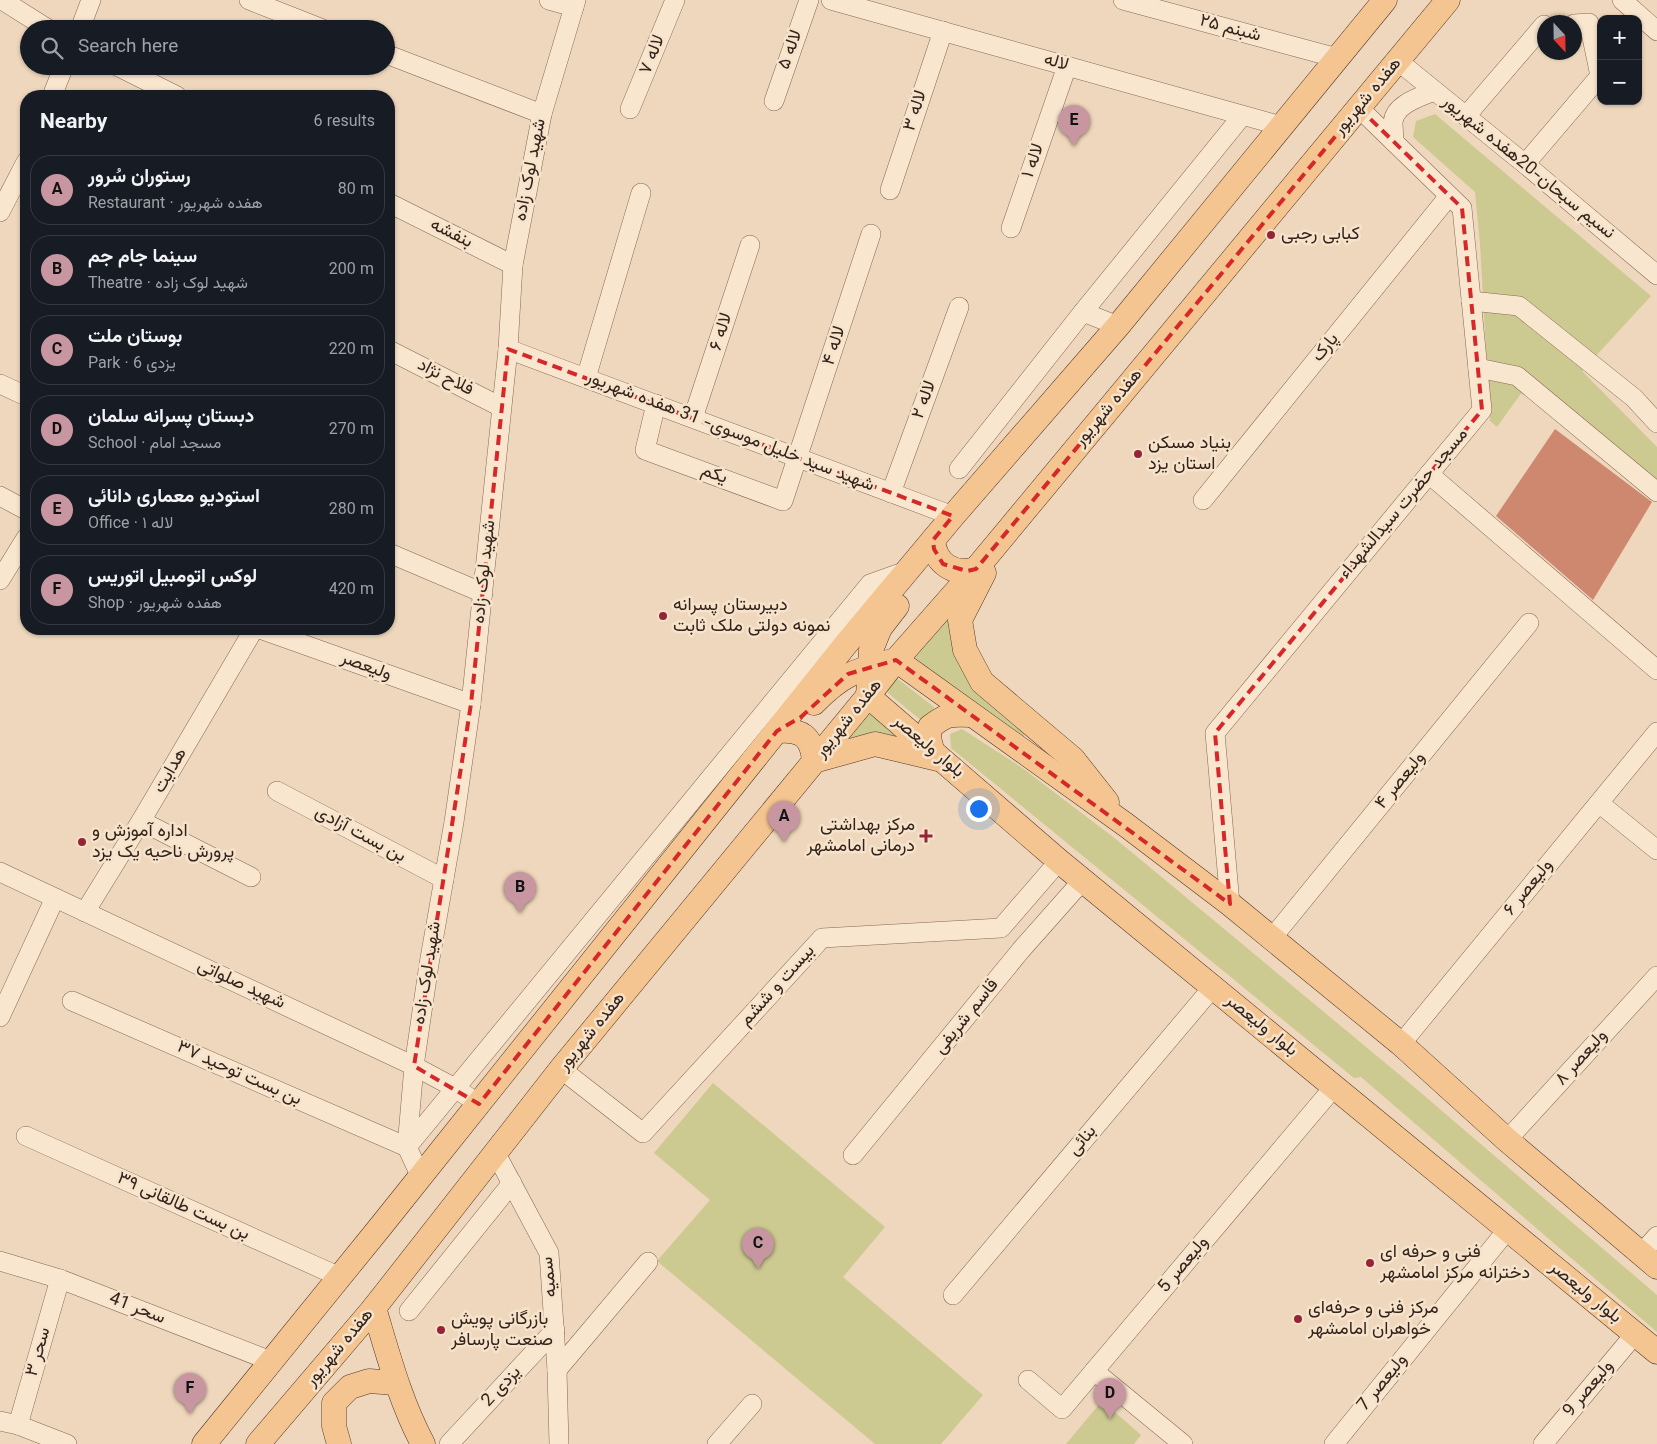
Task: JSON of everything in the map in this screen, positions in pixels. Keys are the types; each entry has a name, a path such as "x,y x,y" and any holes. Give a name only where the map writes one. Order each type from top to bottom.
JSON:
{"main road":[{"path":"204,1444 479,1104 734,766 777,730 953,516 1118,326 1384,0"},
{"name":"هفده شهریور","path":"258,1444 374,1308 561,1069 896,660 976,569 1448,0"},
{"path":"1005,533 960,620 965,650 982,682 1073,759 1126,825"},
{"path":"933,540 934,549 943,564 959,571 976,569"},
{"path":"868,696 871,650 880,628 921,575 933,540"},
{"path":"777,730 801,717 836,682 848,674 896,660 1126,825 1230,904 1401,1044 1507,1140 1649,1260"},
{"name":"بلوار ولیعصر","path":"868,696 1059,861 1657,1352"},
{"path":"938,756 929,738 930,728 944,717 954,714 971,715"},
{"path":"777,730 790,730 801,733 809,740 814,750 814,761 875,744 938,756"},
{"path":"374,1308 396,1383 423,1444"},
{"path":"339,1444 334,1426 334,1404 350,1386 369,1381 396,1383"}],"street":[{"path":"2,0 34,20"},
{"path":"83,20 91,0"},
{"path":"249,0 300,20"},
{"path":"549,0 575,4"},
{"name":"لاله ۷","path":"630,109 675,0"},
{"name":"لاله ۵","path":"774,101 809,0"},
{"name":"لاله","path":"831,0 1281,126"},
{"name":"شبنم ۲۵","path":"1123,0 1337,58"},
{"path":"1622,0 1657,31"},
{"name":"شهید لوک زاده","path":"407,1147 414,1066 471,704 508,349 513,265 542,114 575,4"},
{"path":"1525,164 1600,76 1589,23 1582,23"},
{"name":"لاله ۳","path":"890,190 943,31"},
{"path":"1466,116 1537,33"},
{"path":"395,57 542,114"},
{"name":"نسیم سبحان-20هفده شهریور","path":"1398,61 1657,275"},
{"name":"لاله ۱","path":"1011,228 1067,66"},
{"path":"54,90 60,75"},
{"path":"135,75 164,90"},
{"path":"1394,142 1393,119 1399,110 1410,101 1434,91"},
{"name":"مسجد حضرت سیدالشهداء","path":"1230,904 1216,733 1482,410 1462,208 1359,108"},
{"path":"959,469 1242,116"},
{"path":"0,212 20,175"},
{"path":"586,378 641,193"},
{"name":"پارک","path":"1202,500 1449,196"},
{"name":"بنفشه","path":"395,206 513,265"},
{"name":"لاله ۴","path":"798,458 871,234"},
{"name":"لاله ۶","path":"693,418 750,245"},
{"path":"1471,301 1519,306 1634,398 1657,423"},
{"name":"لاله ۲","path":"892,493 959,307"},
{"path":"1083,312 1118,326"},
{"name":"شهید سید خلیل موسوی- 31 هفده شهریور","path":"508,349 953,516"},
{"name":"فلاح نژاد","path":"395,353 502,407"},
{"path":"1478,368 1517,376 1657,492"},
{"path":"0,384 20,393"},
{"name":"یکم","path":"656,404 645,450 783,501 798,458"},
{"path":"1429,474 1657,670"},
{"path":"0,496 20,507"},
{"path":"0,580 20,548"},
{"path":"395,557 483,594"},
{"path":"421,1177 407,1147 455,1088 734,766 870,584 908,570"},
{"name":"ولیعصر ۴","path":"1272,938 1530,624"},
{"name":"هدایت","path":"85,912 142,821 250,635"},
{"name":"ولیعصر","path":"277,635 471,704"},
{"name":"ولیعصر ۶","path":"1401,1044 1657,732"},
{"name":"بن بست آزادی","path":"277,791 444,878"},
{"path":"1599,803 1657,850"},
{"path":"142,821 250,877"},
{"path":"1022,950 1001,928 1059,861"},
{"name":"شهید صلواتی","path":"0,872 414,1066 455,1088 479,1104"},
{"name":"قاسم شریفی","path":"853,1156 1022,950 1083,880"},
{"path":"0,1017 55,898"},
{"name":"بیست و ششم","path":"561,1069 643,1133 822,938 1001,928"},
{"name":"ولیعصر ۸","path":"1507,1140 1657,976"},
{"name":"بنائی","path":"954,1295 1213,987"},
{"name":"بن بست توحید ۳۷","path":"72,1001 407,1147"},
{"name":"ولیعصر 5","path":"1028,1380 1062,1409 1334,1087"},
{"name":"بن‌ بست طالقانی ۳۹","path":"26,1136 340,1277"},
{"name":"سمیه","path":"495,1152 549,1253 555,1330 559,1444"},
{"path":"409,1311 512,1182"},
{"name":"ولیعصر 7","path":"1334,1444 1508,1229"},
{"path":"1649,1260 1657,1236"},
{"name":"سحر 41","path":"0,1261 60,1279 272,1362"},
{"path":"557,1370 648,1262"},
{"name":"سحر ۳","path":"18,1425 60,1279"},
{"name":"یزدی 2","path":"449,1444 555,1330"},
{"name":"ولیعصر 9","path":"1542,1444 1636,1334"},
{"path":"1094,1371 1183,1444"},
{"path":"717,1444 752,1404"},
{"path":"0,1421 18,1425 67,1444"}],"highlighted area":[{"path":"1359,108 1462,208 1482,410 1215,733 1230,904 896,660 848,674 801,717 777,731 479,1104 414,1066 471,704 508,349 953,516 933,540 934,549 943,564 967,571 976,569"}],"shaded area":[{"path":"1435,114 1651,296 1582,371 1657,447 1657,480 1578,414 1530,381 1497,427 1490,421 1480,244 1475,192 1413,137 1416,121"},
{"path":"967,588 950,619 953,648 969,681 1025,735 1018,738 1014,738 912,655"},
{"path":"894,676 934,707 933,717 923,722 888,693 887,683"},
{"path":"866,712 918,748 831,753"},
{"path":"962,729 1021,767 1117,840 1407,1081 1657,1295 1657,1332 1361,1077 1354,1078 951,748 950,734"},
{"path":"713,1083 885,1227 843,1277 983,1395 941,1444 875,1444 657,1261 710,1200 654,1153"},
{"path":"1102,1401 1141,1435 1134,1444 1066,1444"}],"building":[{"path":"1555,429 1652,502 1593,600 1496,516"}],"place":[{"name":"استودیو معماری دانائی","path":"1074,146"},
{"name":"کبابی رجبی","path":"1271,235"},
{"name":"بنیاد مسکن استان یزد","path":"1138,454"},
{"name":"دبیرستان پسرانه نمونه دولتی ملک ثابت","path":"663,616"},
{"name":"مرکز بهداشتی درمانی امامشهر","path":"926,836"},
{"name":"اداره آموزش و پرورش ناحیه یک یزد","path":"82,842"},
{"name":"رستوران سُرور","path":"784,842"},
{"name":"سینما جام جم","path":"520,913"},
{"name":"فنی و حرفه ای دخترانه مرکز امامشهر","path":"1370,1263"},
{"name":"بوستان ملت","path":"758,1269"},
{"name":"مرکز فنی و حرفه‌ای خواهران امامشهر","path":"1298,1319"},
{"name":"بازرگانی پویش صنعت پارسافر","path":"441,1330"},
{"name":"لوکس اتومبیل اتوریس","path":"190,1414"},
{"name":"دبستان پسرانه سلمان","path":"1110,1419"}]}
